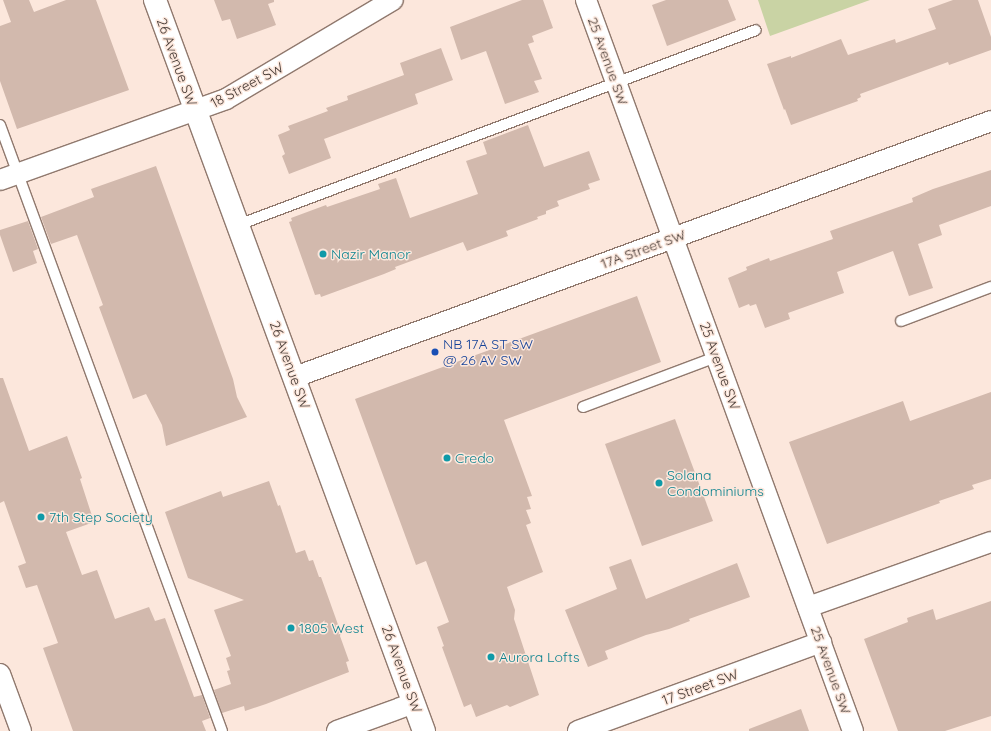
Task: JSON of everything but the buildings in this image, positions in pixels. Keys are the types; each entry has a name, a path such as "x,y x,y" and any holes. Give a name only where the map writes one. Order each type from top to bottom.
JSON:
{"street":[{"name":"26 Avenue SW","path":"155,0 424,731"},
{"name":"18 Street SW","path":"9,176 196,111 226,99 372,6 393,0"},
{"name":"25 Avenue SW","path":"586,0 853,731"},
{"name":"17A Street SW","path":"295,377 991,121"},
{"path":"808,607 991,542"},
{"name":"17 Street SW","path":"578,731 821,642"},
{"path":"0,674 21,731"},
{"path":"337,731 414,703"}],"lane":[{"path":"238,225 756,30"},
{"path":"0,126 9,176 222,731"},
{"path":"901,321 991,287"},
{"path":"583,407 716,357"}],"green space":[{"path":"758,0 870,0 770,36"}],"place":[{"name":"Nazir Manor","path":"323,254"},
{"name":"NB 17A ST SW @ 26 AV SW","path":"435,352"},
{"name":"Credo","path":"447,458"},
{"name":"Solana Condominiums","path":"659,483"},
{"name":"7th Step Society","path":"41,517"},
{"name":"1805 West","path":"291,628"},
{"name":"Aurora Lofts","path":"491,657"}]}
